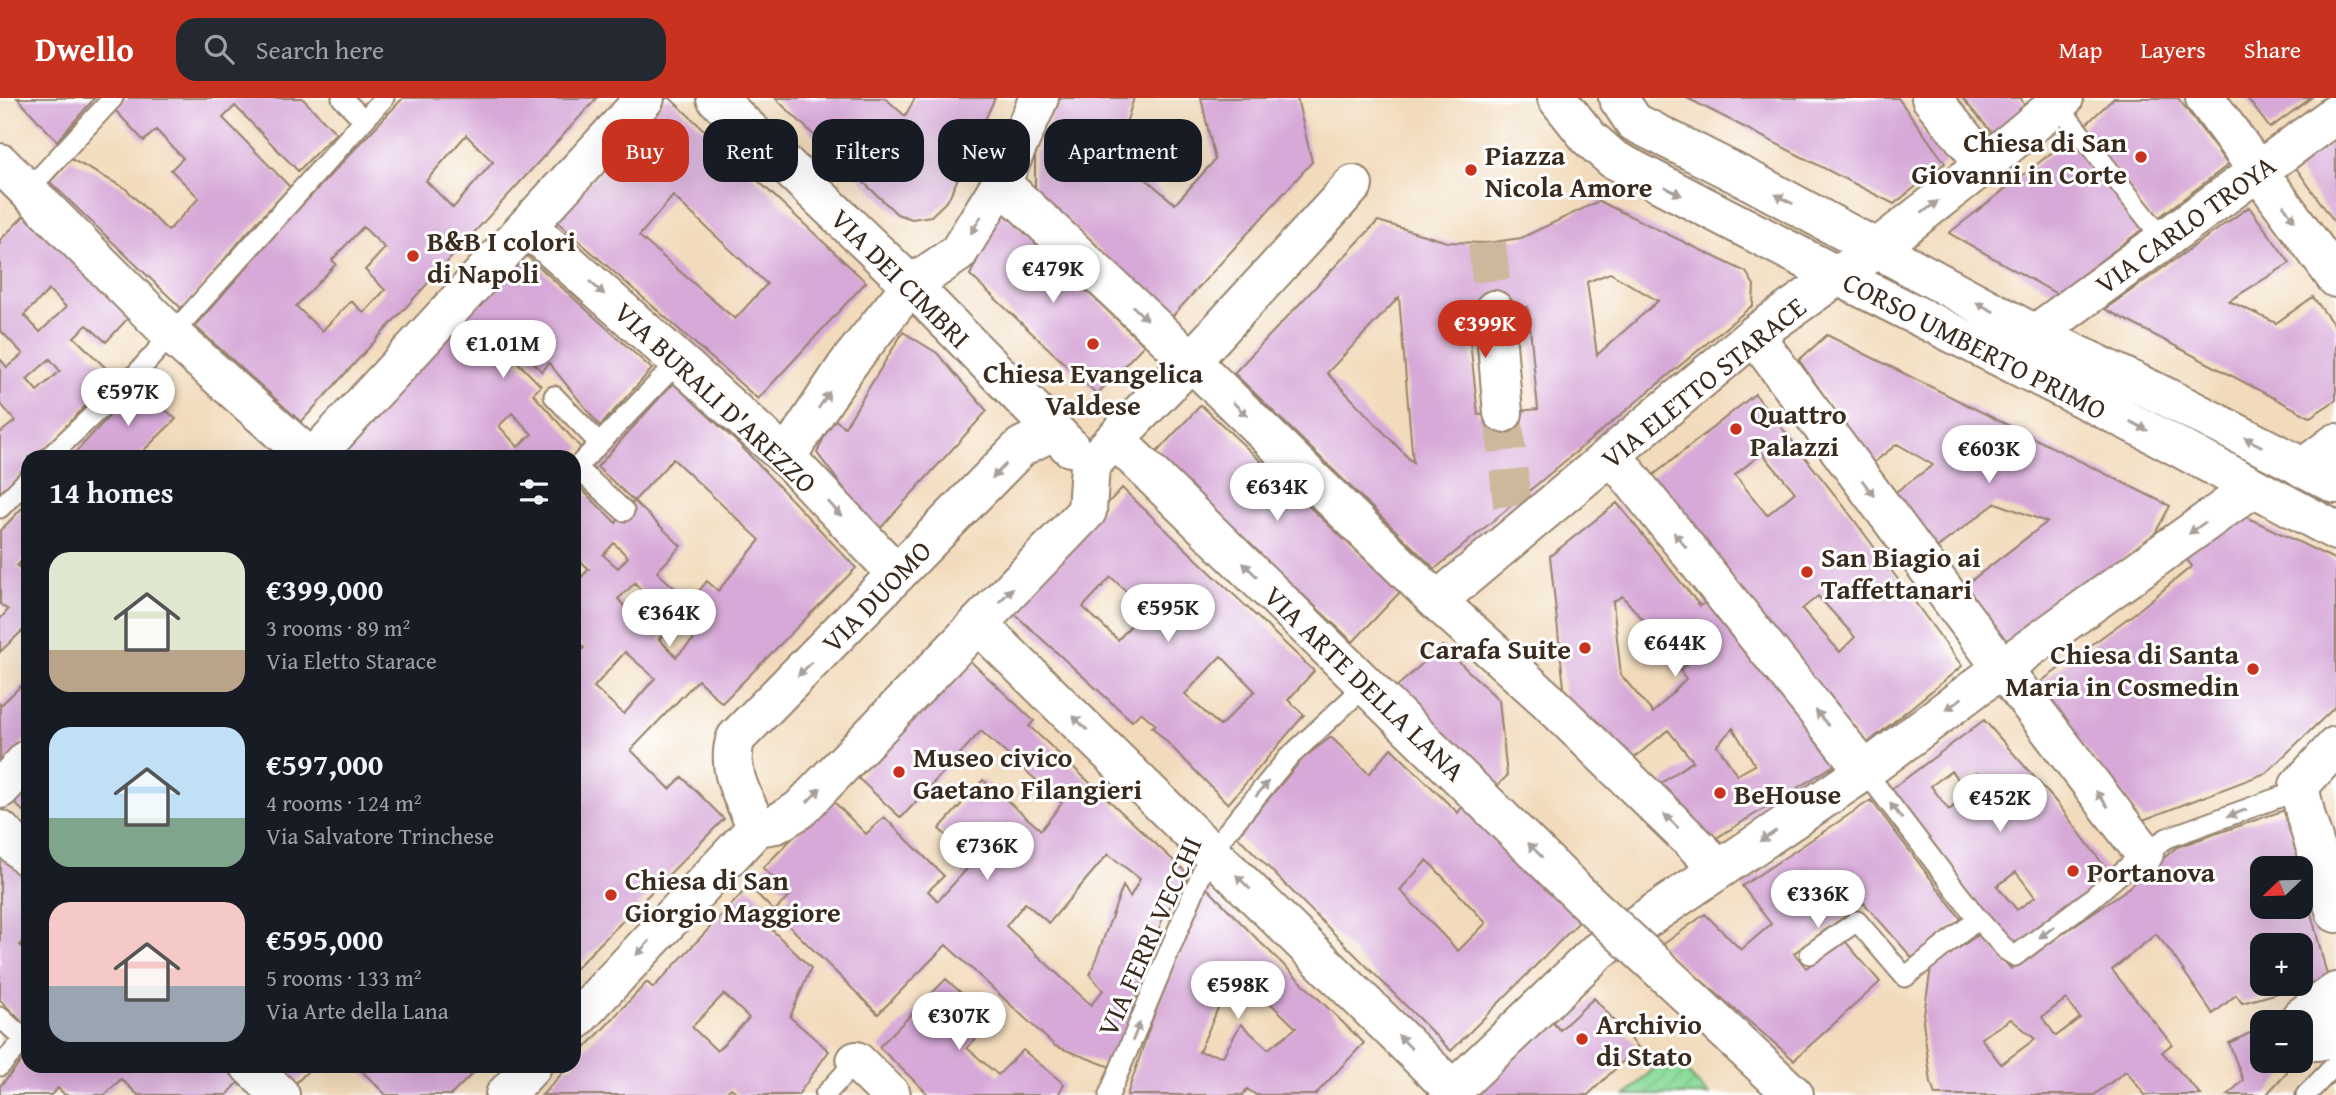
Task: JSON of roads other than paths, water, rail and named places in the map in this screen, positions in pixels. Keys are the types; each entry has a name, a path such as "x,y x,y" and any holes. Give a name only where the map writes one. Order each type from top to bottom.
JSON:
{"street":[{"path":"319,450 645,98"},
{"name":"VIA DEI CIMBRI","path":"716,98 911,285 1053,431"},
{"path":"786,457 848,364 911,285 958,253 1001,183 1039,98"},
{"name":"CORSO UMBERTO PRIMO","path":"1557,98 1589,138 1613,159 1838,276 2140,427 2336,531"},
{"path":"1931,98 1985,164"},
{"path":"2205,98 2336,278"},
{"name":"VIA ELETTO STARACE","path":"1437,601 1519,522 1612,455 1754,335 1876,249 1985,164 2062,99"},
{"name":"CORSO UMBERTO PRIMO","path":"1626,110 1753,182 2035,334 2320,476"},
{"name":"VIA CARLO TROYA","path":"2035,334 2336,114"},
{"path":"0,163 171,334 304,450"},
{"path":"1001,183 1191,361 1437,601 1536,691 1720,869"},
{"path":"581,1014 757,827 776,824 799,810 1087,511 1103,452 1353,185"},
{"name":"VIA BURALI D'AREZZO","path":"527,226 786,457 897,574"},
{"path":"1494,310 1503,413"},
{"path":"1754,335 2002,668 2144,853"},
{"path":"1053,431 1103,452"},
{"name":"VIA DUOMO","path":"757,827 735,773 731,752 736,738 1021,447 1053,431"},
{"path":"2320,476 2336,443"},
{"name":"VIA ARTE DELLA LANA","path":"1103,452 1366,685 1583,898 1794,1095"},
{"path":"1612,455 1865,771"},
{"path":"978,624 1211,851 1450,1092 1597,952 1865,771 2002,668 2253,488"},
{"path":"2336,746 2299,786 2336,913"},
{"path":"0,789 21,767"},
{"path":"0,831 21,850"},
{"path":"2311,1010 2336,992"},
{"path":"2313,1040 2329,1039 2336,1033"},
{"path":"856,1062 891,1095"},
{"path":"505,1095 525,1073"}],"lane":[{"path":"28,190 113,98"},
{"path":"342,98 365,120"},
{"path":"56,450 136,374 384,98"},
{"path":"2062,99 2163,239"},
{"path":"581,462 679,361"},
{"path":"554,396 600,443"},
{"path":"581,473 624,511"},
{"path":"0,508 21,486"},
{"name":"VIA FERRI VECCHI","path":"1109,1095 1211,851 1286,759 1366,685"},
{"path":"1865,771 1978,919 2007,951 2015,956 2091,899 2144,853 2167,838 2291,793 2299,786"},
{"path":"1810,954 1857,921 1905,977 1978,919"},
{"path":"0,1017 21,1034"},
{"path":"0,1066 21,1043"},
{"path":"825,1095 856,1062"},
{"path":"2306,1095 2336,1064"}],"tunnel":[{"path":"1487,243 1494,310"},
{"path":"1503,413 1512,506"}],"place":[{"name":"Chiesa di San Giovanni in Corte","path":"2141,157"},
{"name":"Piazza Nicola Amore","path":"1471,170"},
{"name":"B&B I colori di Napoli","path":"413,256"},
{"name":"Chiesa Evangelica Valdese","path":"1093,344"},
{"name":"Quattro Palazzi","path":"1736,429"},
{"name":"San Biagio ai Taffettanari","path":"1807,572"},
{"name":"Carafa Suite","path":"1585,648"},
{"name":"Chiesa di Santa Maria in Cosmedin","path":"2253,669"},
{"name":"Museo civico Gaetano Filangieri","path":"899,772"},
{"name":"BeHouse","path":"1720,793"},
{"name":"Portanova","path":"2073,871"},
{"name":"Chiesa di San Giorgio Maggiore","path":"611,895"},
{"name":"Archivio di Stato","path":"1582,1039"}]}
